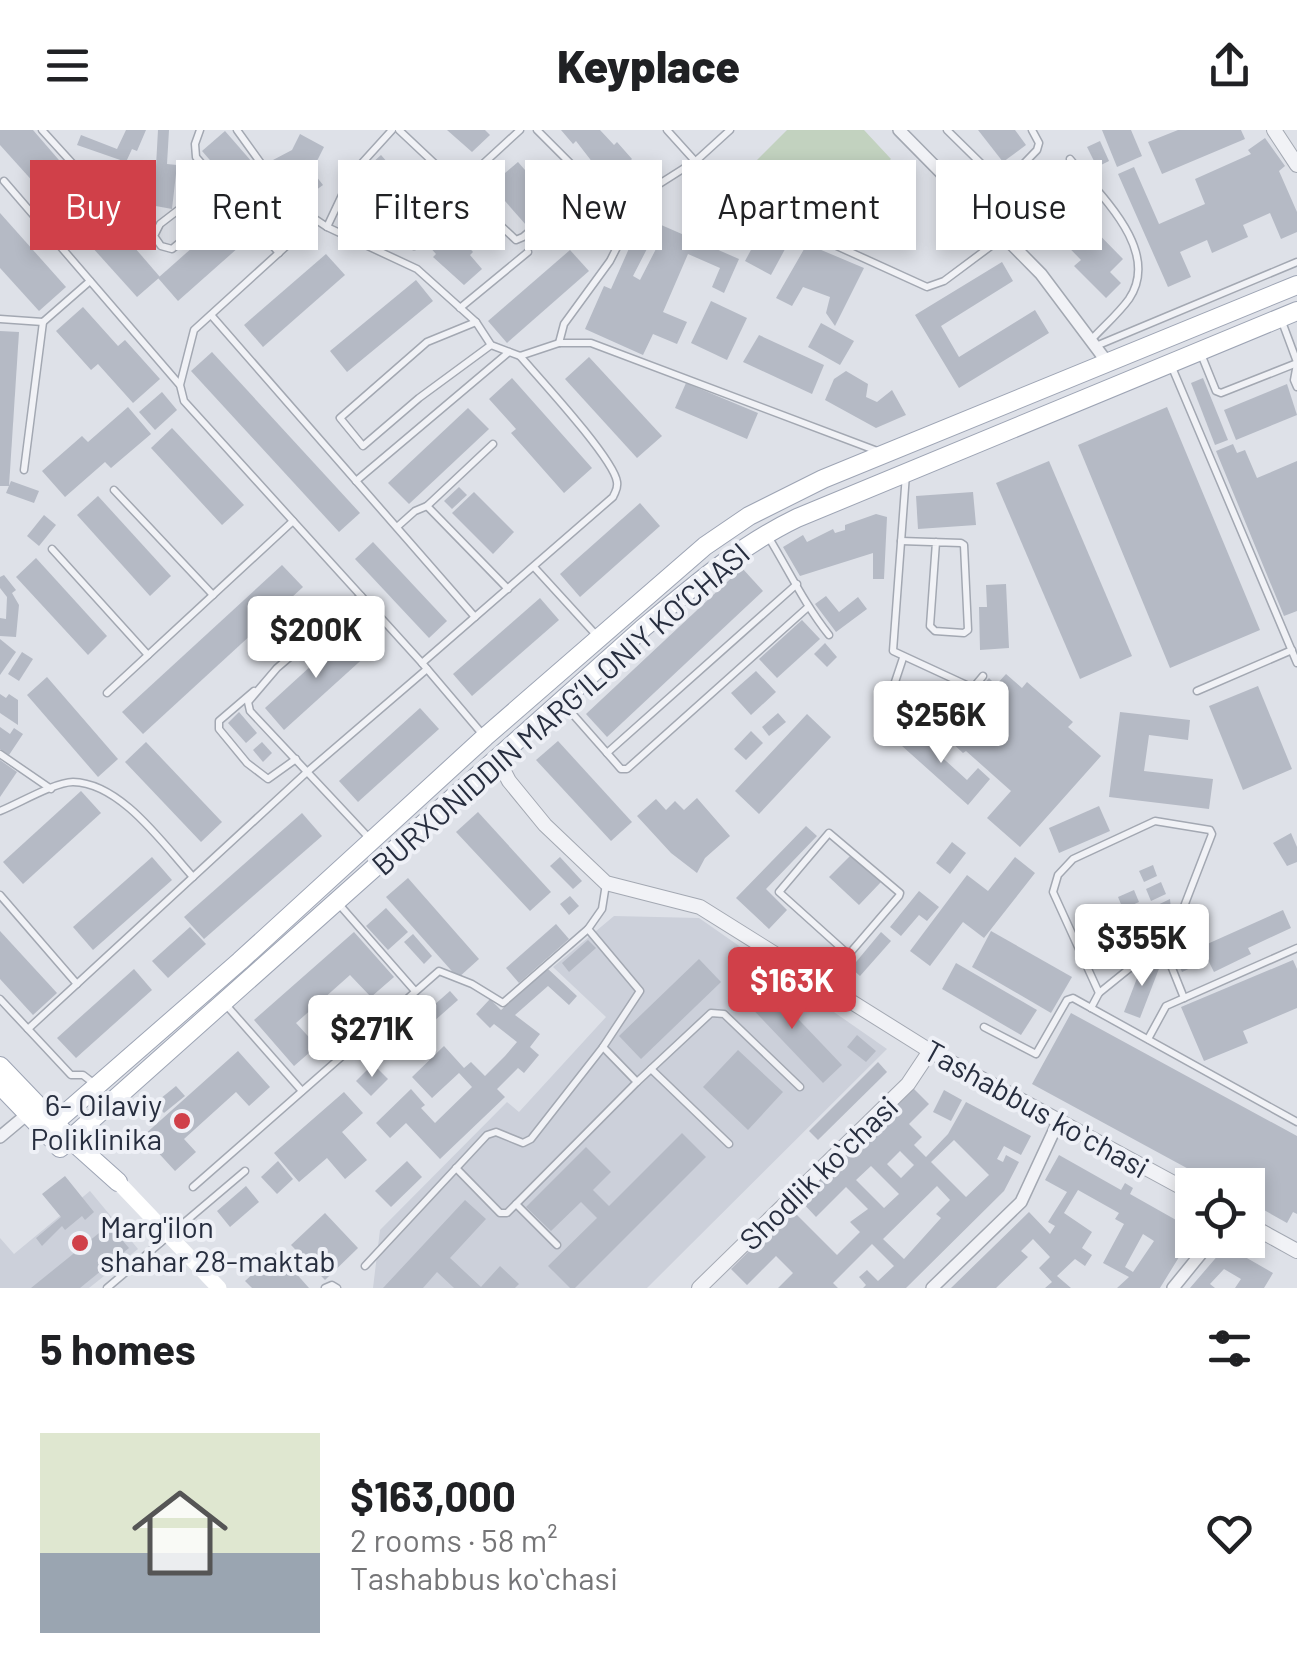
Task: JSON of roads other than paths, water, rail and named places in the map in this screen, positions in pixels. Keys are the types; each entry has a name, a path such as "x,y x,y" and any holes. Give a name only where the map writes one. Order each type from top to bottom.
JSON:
{"main road":[{"name":"BURXONIDDIN MARG’ILONIY KO’CHASI","path":"50,1127 485,737 706,546 749,516 1098,349 1255,302 1297,285"},
{"name":"BURXONIDDIN MARG’ILONIY KO’CHASI","path":"65,1144 561,700 720,563 766,533 1289,315"},
{"path":"485,737 496,758"},
{"path":"0,1066 65,1144 118,1182 219,1288"},
{"path":"0,1085 33,1109"}],"street":[{"path":"899,130 936,168"},
{"path":"1277,131 1297,164"},
{"path":"1017,250 1041,274 1098,349"},
{"name":"Tashabbus koʻchasi","path":"496,758 544,825 606,883 700,907 930,1050 1175,1184"},
{"name":"Shodlik koʻchasi","path":"699,1288 908,1084 930,1050"},
{"path":"0,1137 33,1109"},
{"path":"932,1288 1021,1202 1059,1120"},
{"path":"1265,1233 1297,1251"},
{"path":"1173,1288 1197,1258"}],"lane":[{"path":"42,130 67,160"},
{"path":"200,130 194,151 201,160"},
{"path":"237,130 259,160"},
{"path":"366,160 396,130 430,160"},
{"path":"488,160 520,130"},
{"path":"538,130 567,160"},
{"path":"667,130 694,160"},
{"path":"696,160 730,130"},
{"path":"947,130 978,160"},
{"path":"1027,160 1039,144 1032,130"},
{"path":"1070,158 1130,236 1139,265 1130,298 1098,349"},
{"path":"4,181 30,212"},
{"path":"327,227 338,204"},
{"path":"156,229 176,212"},
{"path":"28,1029 475,618 613,497 617,480 520,356 491,345 476,322 417,269 318,221"},
{"path":"505,229 516,240 525,235"},
{"path":"156,241 166,250 176,246"},
{"path":"63,250 180,385 184,401 196,417 425,666 485,737"},
{"path":"180,385 194,330 282,250"},
{"path":"560,343 564,324 615,250"},
{"path":"846,250 927,287 944,281 986,250"},
{"path":"460,308 528,252"},
{"path":"1098,349 1297,262"},
{"path":"24,470 43,322 90,281"},
{"path":"1246,283 1255,302"},
{"path":"211,315 475,618"},
{"path":"1289,315 1297,387"},
{"path":"0,319 43,322"},
{"path":"476,322 428,342 340,418 363,446 418,398 491,345"},
{"path":"520,356 560,343 592,342 885,454"},
{"path":"356,481 509,352"},
{"path":"1200,353 1216,391 1221,393 1297,363"},
{"path":"1172,365 1297,663"},
{"path":"396,527 427,506 493,444"},
{"path":"906,473 892,650 973,688"},
{"path":"114,490 213,595"},
{"path":"427,506 508,589"},
{"path":"108,694 293,521"},
{"path":"766,533 807,608 829,634"},
{"path":"901,541 936,542 961,543 966,548 968,630 964,634 936,632 930,626 936,542"},
{"path":"52,549 148,655"},
{"path":"534,566 599,638"},
{"path":"607,752 797,584"},
{"path":"296,759 268,779 218,729 219,721 361,596"},
{"path":"561,700 621,769 627,769 807,608"},
{"path":"1196,691 1292,650"},
{"path":"887,706 903,658"},
{"path":"945,722 983,676"},
{"path":"260,686 248,702 250,711 372,841"},
{"path":"0,754 52,790"},
{"path":"0,811 74,782 116,796 193,876"},
{"path":"1099,993 1053,892 1058,876 1073,858 1154,821 1210,830 1212,834 1166,956 1184,998"},
{"path":"823,984 900,893 830,833 779,892 848,954"},
{"path":"193,1187 442,971 502,1003 588,929 602,909 606,883"},
{"path":"0,895 76,984"},
{"path":"336,901 415,991"},
{"path":"365,1266 492,1132 523,1143 530,1140 640,992 588,929"},
{"path":"1091,1008 1099,993 1174,932"},
{"path":"1148,1039 1166,1006 1297,948"},
{"path":"0,998 70,1075 83,1075 98,1086"},
{"path":"984,1027 1036,1054 1068,1000 1073,998 1297,1122"},
{"path":"224,1002 302,1091"},
{"path":"456,1168 500,1213 507,1213 637,1082 717,1011 800,1087"},
{"path":"602,1046 637,1082"},
{"path":"652,1069 729,1144"},
{"path":"107,1288 246,1170"},
{"path":"516,1204 557,1246"},
{"path":"325,1288 337,1288"}],"place":[{"name":"6- Oilaviy Poliklinika","path":"182,1121"},
{"name":"Marg'ilon shahar 28-maktab","path":"80,1243"}]}
